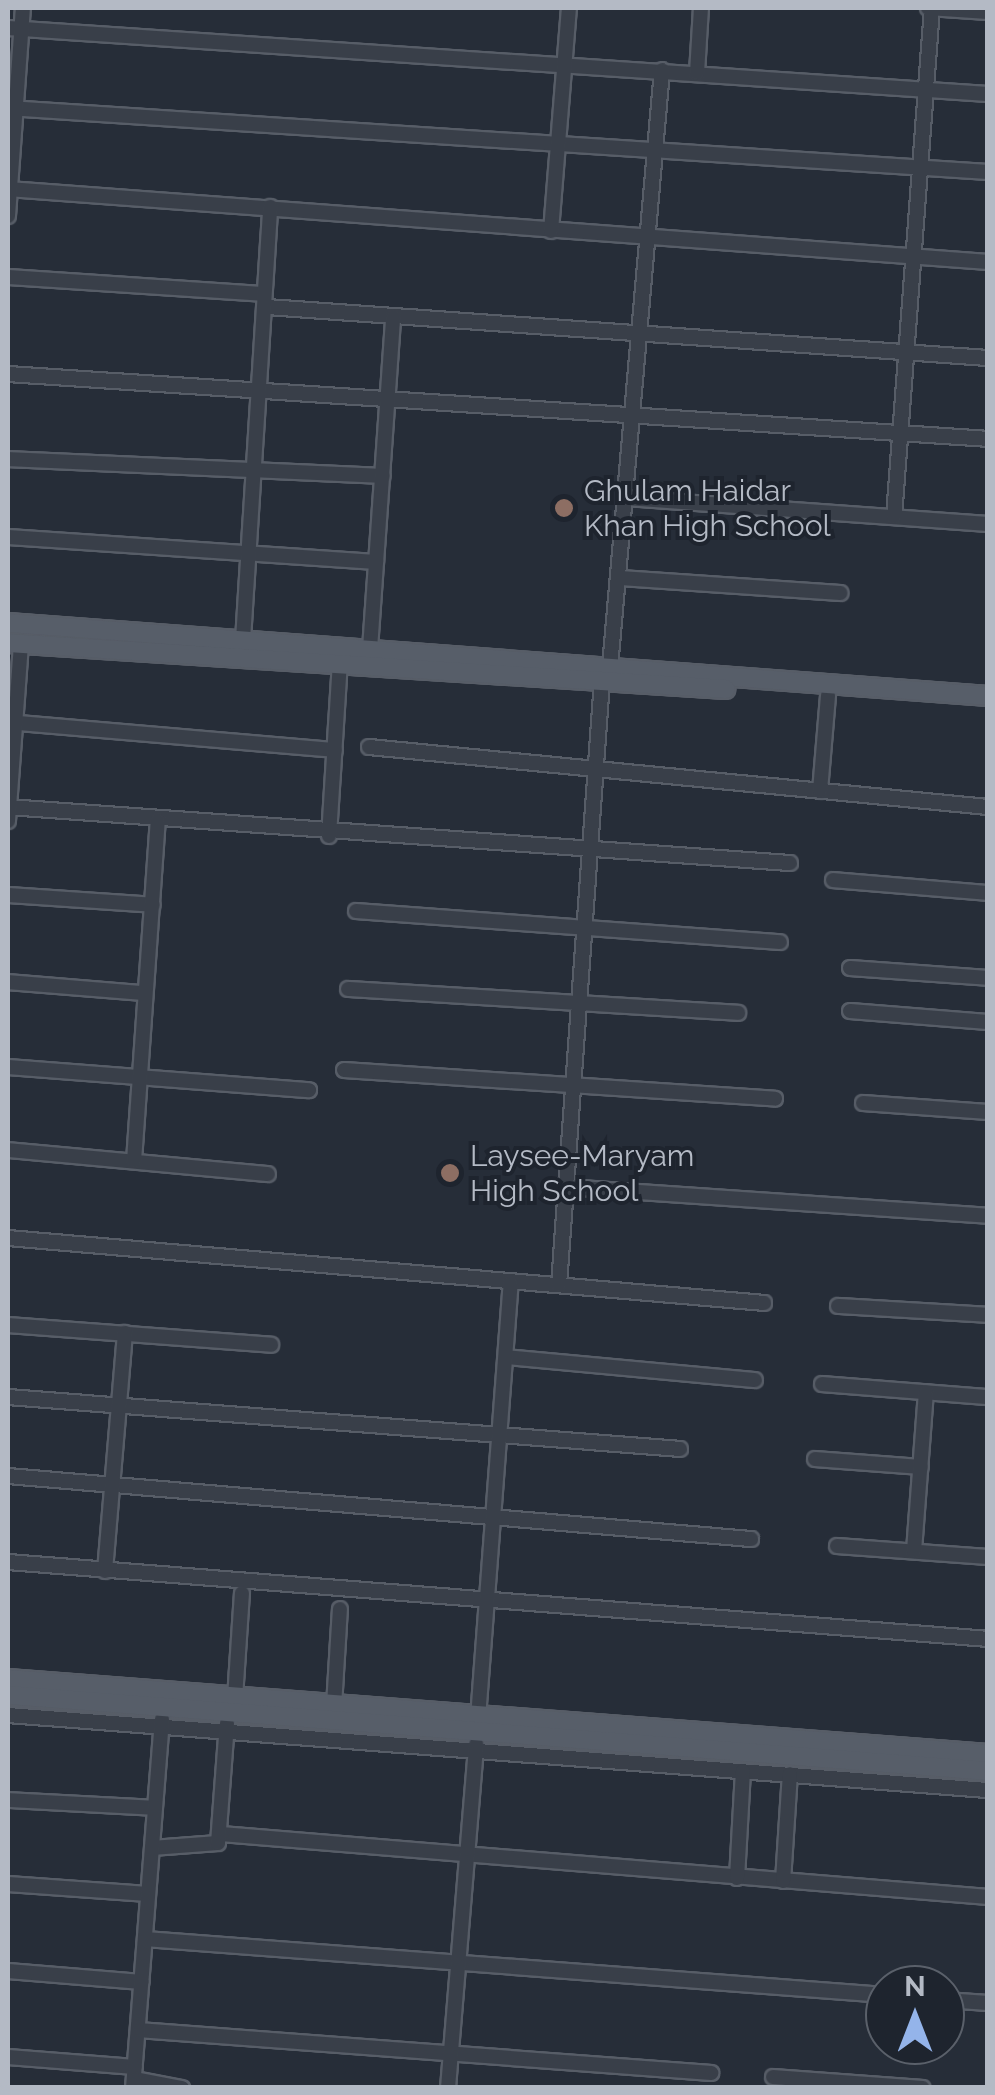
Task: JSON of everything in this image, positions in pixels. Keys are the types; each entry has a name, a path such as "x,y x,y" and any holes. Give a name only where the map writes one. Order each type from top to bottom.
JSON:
{"main road":[{"path":"8,622 370,650 514,667 988,708"},
{"path":"14,644 340,662 514,667"},
{"path":"606,674 988,696"},
{"path":"8,1679 229,1710 409,1720 476,1734 988,1771"},
{"path":"8,1695 162,1716 334,1706 366,1716"},
{"path":"476,1734 988,1754"}],"street":[{"path":"8,216 14,28 23,8"},
{"path":"551,231 569,8"},
{"path":"697,73 701,8"},
{"path":"894,516 931,8 988,12"},
{"path":"14,28 988,94"},
{"path":"558,1285 588,847 620,578 662,70"},
{"path":"12,109 988,172"},
{"path":"8,189 988,262"},
{"path":"244,640 270,207"},
{"path":"8,277 264,300 393,317 988,358"},
{"path":"370,650 393,317"},
{"path":"8,374 389,396 988,439"},
{"path":"8,458 383,476"},
{"path":"626,498 988,524"},
{"path":"8,537 376,562"},
{"path":"620,578 840,593"},
{"path":"8,821 14,644"},
{"path":"329,836 340,662"},
{"path":"820,791 828,695"},
{"path":"11,722 335,750"},
{"path":"369,747 988,807"},
{"path":"8,808 329,836 588,847 790,863"},
{"path":"134,1161 158,822"},
{"path":"833,880 988,893"},
{"path":"8,895 153,904"},
{"path":"356,911 780,942"},
{"path":"850,968 988,978"},
{"path":"8,982 143,994"},
{"path":"348,990 738,1013"},
{"path":"850,1011 988,1022"},
{"path":"8,1067 140,1074 310,1090"},
{"path":"344,1070 775,1099"},
{"path":"863,1103 988,1112"},
{"path":"8,1150 268,1174"},
{"path":"565,1187 988,1216"},
{"path":"8,1238 764,1303"},
{"path":"448,2088 511,1283"},
{"path":"838,1306 988,1315"},
{"path":"8,1325 271,1345"},
{"path":"105,1571 125,1333"},
{"path":"506,1357 755,1380"},
{"path":"822,1384 988,1397"},
{"path":"914,1551 926,1392"},
{"path":"8,1397 680,1449"},
{"path":"815,1459 921,1467"},
{"path":"8,1476 751,1539"},
{"path":"837,1546 988,1556"},
{"path":"8,1562 488,1596 988,1638"},
{"path":"152,1848 208,1851 221,1834 242,1593"},
{"path":"334,1706 340,1610"},
{"path":"229,1710 476,1734 743,1771 988,1790"},
{"path":"8,1714 162,1716 134,2078"},
{"path":"737,1878 743,1771"},
{"path":"783,1881 790,1774"},
{"path":"8,1800 155,1808"},
{"path":"221,1834 466,1857 988,1896"},
{"path":"8,1884 148,1894"},
{"path":"145,1939 865,1993"},
{"path":"8,1971 142,1982"},
{"path":"138,2030 711,2072"},
{"path":"8,2056 182,2088"},
{"path":"773,2077 923,2088"}],"place":[{"name":"Ghulam Haidar Khan High School","path":"564,508"},
{"name":"Laysee-Maryam High School","path":"450,1173"}]}
